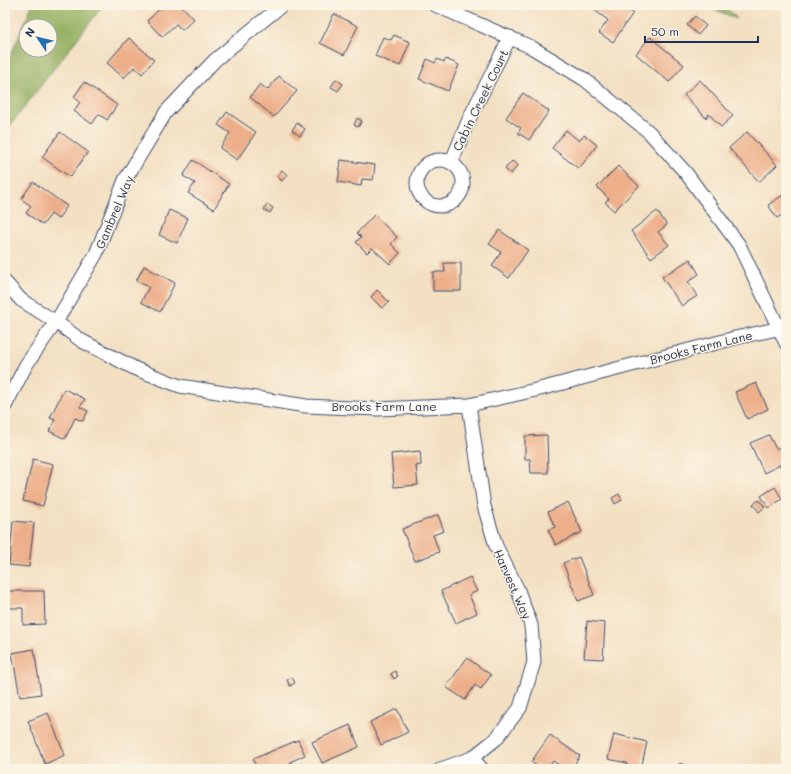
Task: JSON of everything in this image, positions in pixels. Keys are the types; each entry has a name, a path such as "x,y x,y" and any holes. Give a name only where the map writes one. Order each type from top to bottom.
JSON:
{"street":[{"name":"Gambrel Way","path":"5,406 26,365 56,322 96,254 125,180 166,112 215,60 282,5"},
{"path":"434,5 531,47 584,79 649,132 686,173 739,245 782,327 786,343"},
{"name":"Cabin Creek Court","path":"451,163 470,117 510,37"},
{"name":"Brooks Farm Lane","path":"5,282 21,300 56,322 82,341 136,368 180,386 306,406 378,409 469,405 540,389 674,353 782,327"},
{"name":"Harvest Way","path":"441,769 472,758 496,739 520,708 534,662 531,625 517,588 496,546 484,506 469,405"},
{"path":"472,758 482,769"}],"green space":[{"path":"32,5 102,5 101,8 5,132 5,69 18,38 18,58 58,58 58,18 27,18"},
{"path":"704,5 724,5 737,19"}],"building":[{"path":"164,5 181,5 194,19 182,30 176,24 162,37 147,21"},
{"path":"598,5 621,5 633,13 613,42 599,33 608,20 594,10"},
{"path":"334,14 358,26 344,55 320,43"},
{"path":"695,16 706,26 698,35 687,25"},
{"path":"394,35 410,42 400,66 375,56 383,37 391,40"},
{"path":"650,37 684,65 669,82 636,54"},
{"path":"129,38 154,60 142,74 134,67 124,78 107,63"},
{"path":"427,59 435,63 437,59 444,62 446,59 459,65 448,91 419,79"},
{"path":"279,76 297,91 274,117 250,97 260,84 267,90"},
{"path":"336,79 343,84 338,91 331,87"},
{"path":"700,80 733,116 721,127 709,114 706,118 684,95"},
{"path":"84,82 117,105 107,120 99,114 92,124 74,111 80,102 74,97"},
{"path":"523,93 549,111 529,140 518,133 521,128 506,118"},
{"path":"227,112 256,132 237,160 220,148 230,133 218,125"},
{"path":"357,118 362,121 358,127 354,125"},
{"path":"297,123 305,129 300,136 292,130"},
{"path":"566,130 579,141 584,135 597,145 579,169 552,148"},
{"path":"60,132 88,152 70,177 42,157"},
{"path":"747,132 777,165 759,182 729,148"},
{"path":"193,160 229,184 214,209 188,193 195,183 183,176"},
{"path":"341,160 375,165 373,180 362,179 361,186 338,182"},
{"path":"512,161 518,165 511,174 505,169"},
{"path":"618,166 639,186 614,211 605,202 609,199 597,187"},
{"path":"282,170 287,175 282,181 277,176"},
{"path":"33,182 67,206 58,219 51,214 43,225 26,213 31,206 21,199"},
{"path":"786,193 786,212 777,218 768,205"},
{"path":"267,204 273,208 270,213 264,210"},
{"path":"169,210 188,218 177,243 159,235"},
{"path":"657,211 667,225 658,232 669,245 651,258 631,231"},
{"path":"374,215 397,237 391,244 400,253 390,264 372,248 367,253 356,242 361,237 357,233"},
{"path":"499,230 528,250 509,278 492,266 501,252 489,244"},
{"path":"690,259 699,274 688,282 697,296 682,306 662,277"},
{"path":"444,263 461,263 461,291 433,291 433,272 445,272"},
{"path":"144,266 175,283 160,312 141,302 149,287 136,281"},
{"path":"377,290 389,302 382,308 371,297"},
{"path":"756,383 768,409 747,419 735,392"},
{"path":"64,389 85,399 80,407 88,411 83,421 75,418 65,439 49,431 55,420 50,418"},
{"path":"547,435 548,473 531,473 530,459 525,459 525,436"},
{"path":"769,435 776,449 786,444 786,462 764,473 750,443"},
{"path":"420,451 421,465 416,466 418,485 394,487 391,454"},
{"path":"33,459 53,464 43,506 23,501"},
{"path":"775,487 782,499 769,508 761,496"},
{"path":"619,494 622,500 615,504 612,498"},
{"path":"759,500 765,507 759,512 753,504"},
{"path":"568,502 582,532 556,545 548,530 555,527 548,512"},
{"path":"438,515 444,531 433,535 439,552 415,561 402,529"},
{"path":"13,521 34,523 29,567 9,565"},
{"path":"579,557 594,595 578,601 563,563"},
{"path":"470,577 477,591 469,595 477,613 456,623 441,591"},
{"path":"8,591 44,591 45,624 23,625 23,608 8,608"},
{"path":"587,621 605,623 603,659 584,658"},
{"path":"34,649 41,694 20,697 12,653"},
{"path":"467,658 491,675 481,689 475,685 465,700 446,687"},
{"path":"395,671 398,676 394,679 391,674"},
{"path":"292,677 295,683 290,686 287,680"},
{"path":"397,709 408,732 381,745 370,722"},
{"path":"48,713 65,755 45,764 28,721"},
{"path":"350,725 359,747 322,763 312,742"},
{"path":"614,734 647,742 641,769 626,769 627,763 608,759"},
{"path":"550,735 580,756 571,769 565,769 553,761 547,769 542,769 531,762"},
{"path":"298,740 305,755 290,762 292,768 257,769 253,759"},
{"path":"680,763 689,769 676,769"}]}
